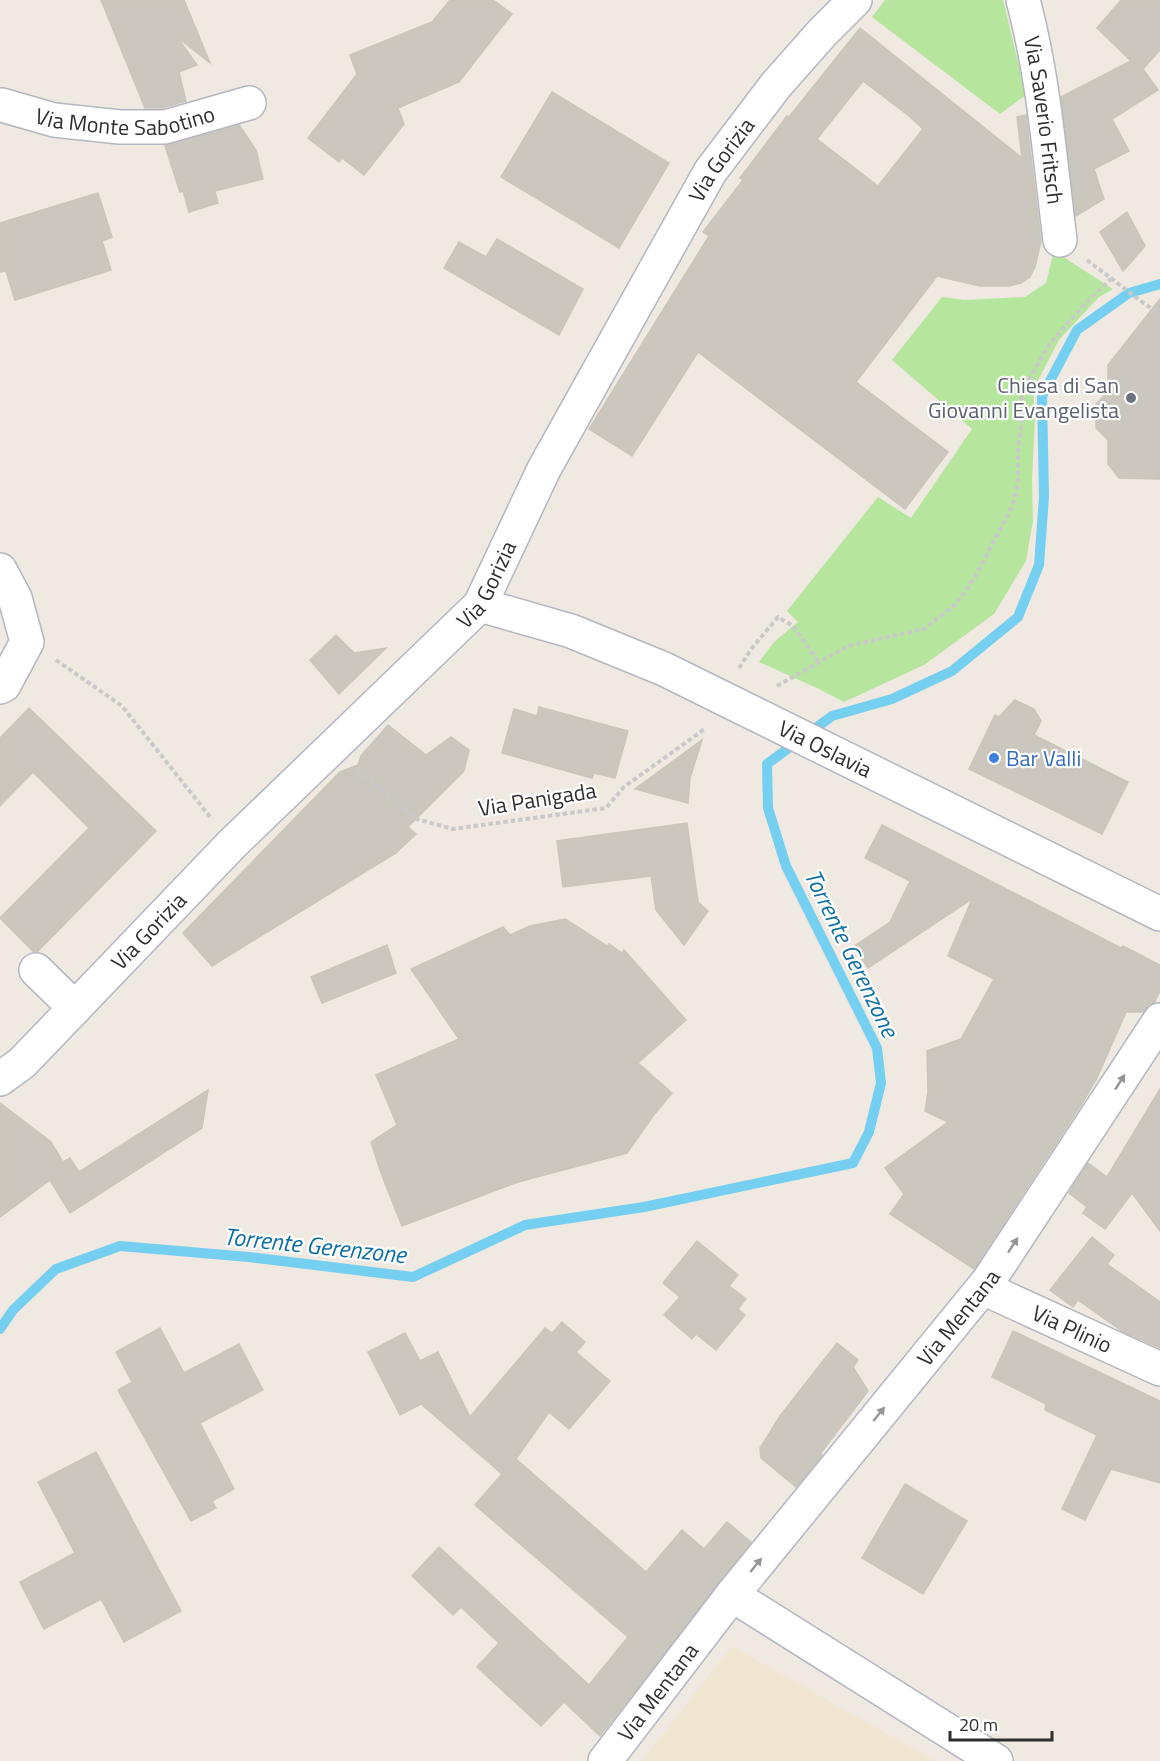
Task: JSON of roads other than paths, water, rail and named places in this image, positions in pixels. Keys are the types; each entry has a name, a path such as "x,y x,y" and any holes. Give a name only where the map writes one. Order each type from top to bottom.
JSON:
{"street":[{"name":"Via Gorizia","path":"0,1079 22,1063 232,844 480,605 544,469 710,172 776,85 855,0"},
{"name":"Via Saverio Fritsch","path":"1023,0 1032,32 1047,128 1060,240"},
{"name":"Via Monte Sabotino","path":"1,103 54,120 120,128 165,127 249,103"},
{"path":"0,570 15,598 27,642 4,685 0,687"},
{"name":"Via Oslavia","path":"480,605 571,631 664,669 717,710 763,702 865,768 1160,914"},
{"path":"36,970 75,1008"},
{"name":"Via Mentana","path":"604,1761 732,1595 983,1288 1160,1020"},
{"name":"Via Plinio","path":"983,1288 1160,1369"},
{"path":"732,1595 996,1761"}],"waterway":[{"name":"Torrente Gerenzone","path":"0,1329 13,1310 56,1269 120,1246 249,1257 413,1277 525,1225 644,1207 853,1163 869,1132 881,1083 877,1048 786,866 768,808 767,764 832,716 892,699 952,671 1018,617 1039,565 1044,497 1042,396 1077,330 1129,293 1160,284"}],"place":[{"name":"Chiesa di San Giovanni Evangelista","path":"1131,398"},
{"name":"Bar Valli","path":"994,758"}]}
